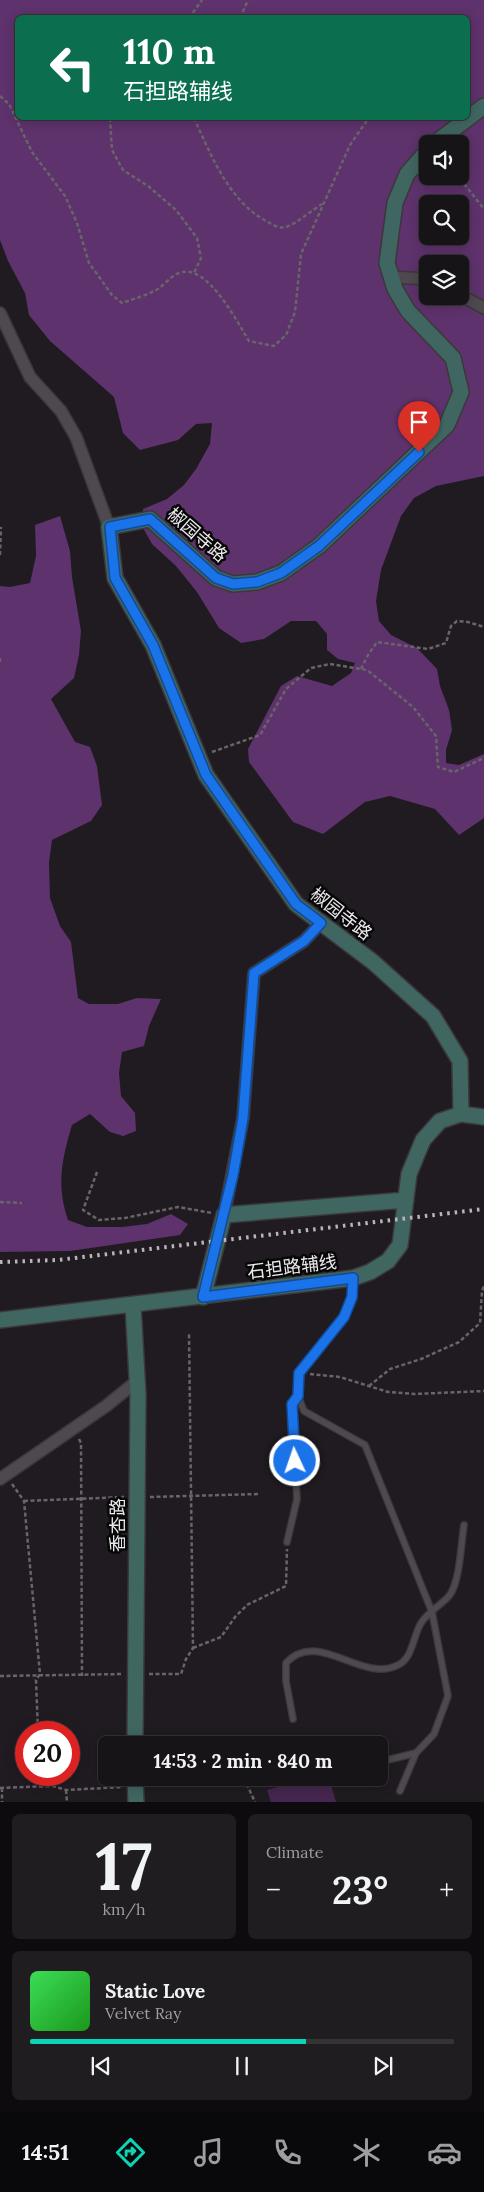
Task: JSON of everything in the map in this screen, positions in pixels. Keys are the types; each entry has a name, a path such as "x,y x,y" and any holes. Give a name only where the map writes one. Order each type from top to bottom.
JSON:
{"street":[{"path":"470,116 484,106"},
{"path":"446,135 465,120"},
{"name":"椒园寺路","path":"419,160 407,174 395,203 388,263 390,277 408,311 453,358 461,392 447,425 319,546 281,573 257,582 233,584 216,578 150,519 110,527 115,578 153,645 206,775 296,904 373,962 433,1016 460,1061 461,1114"},
{"path":"390,277 419,279"},
{"path":"469,300 484,308"},
{"path":"0,313 30,378 61,411 76,437 110,527"},
{"path":"203,1297 224,1215 243,1118 254,973 304,941 321,923"},
{"name":"石担路辅线","path":"0,1320 133,1306 353,1278 370,1272 388,1261 400,1245 408,1174 423,1140 440,1121 461,1114 484,1117"},
{"path":"224,1215 406,1200"},
{"name":"香杏路","path":"133,1306 137,1381 135,1736"},
{"path":"3,1477 73,1429 137,1381"},
{"path":"135,1786 136,1802"}],"lane":[{"path":"353,1278 352,1297 344,1317 299,1373 298,1396 304,1411 365,1446 432,1612 448,1696 434,1734 416,1753 400,1791"},
{"path":"287,1542 297,1499 292,1404 298,1396"},
{"path":"293,1719 286,1681 286,1663 294,1655 319,1651 356,1664 382,1670 398,1665 408,1656 422,1622 451,1594 457,1574 464,1525"},
{"path":"388,1760 416,1753"}],"path":[{"path":"191,15 202,0"},
{"path":"241,15 248,0"},
{"path":"0,96 9,104 15,117"},
{"path":"17,120 32,152 65,196 77,223 89,263 112,295 122,303 158,289 178,273 188,270 202,276 215,290 249,341 274,346 286,335 296,312 300,254 350,145 367,120"},
{"path":"110,120 112,150 123,170 148,186 176,210 197,238 201,258 194,273"},
{"path":"195,120 226,183 262,219 278,227 286,227 323,204"},
{"path":"468,120 464,143 465,185 484,209"},
{"path":"0,555 1,527"},
{"path":"361,669 377,642 428,649 446,643 451,626 457,621 484,627"},
{"path":"199,757 260,735 286,689 311,668 330,664 367,670 413,707 436,736 438,767 454,772 484,758"},
{"path":"96,1172 83,1210 99,1220 125,1218 178,1207 224,1215"},
{"path":"0,1202 22,1203"},
{"path":"369,1386 390,1369 420,1359 459,1342 480,1322 484,1286"},
{"path":"0,1676 40,1674 82,1676 181,1674 186,1659 193,1648 189,1333"},
{"path":"299,1373 340,1377 388,1392 415,1394 484,1391"},
{"path":"73,1429 81,1443 82,1676"},
{"path":"3,1477 24,1501 40,1674 36,1680 38,1721"},
{"path":"193,1648 221,1637 235,1617 247,1606 286,1586 287,1542"},
{"path":"2,1802 1,1788 54,1786 66,1790 100,1786"},
{"path":"248,1786 255,1802"},
{"path":"66,1790 67,1802"}],"shaded area":[{"path":"0,0 484,0 484,476 436,486 414,498 401,516 381,570 376,601 379,621 391,635 417,648 437,669 440,686 449,710 452,730 446,750 446,763 459,765 484,754 484,818 459,835 435,809 390,796 365,802 323,834 293,822 249,762 248,749 281,686 297,676 332,686 351,673 355,663 338,659 327,650 327,634 316,621 291,621 264,639 241,643 219,628 197,592 176,566 152,544 143,528 143,509 167,499 184,485 196,469 210,444 212,423 196,424 178,440 140,450 123,433 114,397 50,341 29,315 25,293 8,261 0,240"},
{"path":"60,516 70,551 72,577 81,631 79,655 74,678 51,699 75,742 90,747 97,766 102,805 91,821 52,840 49,863 50,898 60,926 71,942 78,998 89,1004 118,1004 137,998 161,999 149,1026 144,1046 122,1052 119,1073 121,1096 135,1113 136,1131 123,1136 110,1132 90,1114 72,1125 63,1161 61,1184 64,1207 68,1220 87,1227 122,1227 147,1224 171,1214 188,1224 180,1235 70,1251 0,1252 0,586 10,587 30,583 36,556 35,525"},
{"path":"281,1786 331,1786 336,1802 271,1802 267,1790"}],"railway":[{"path":"0,1262 58,1260 484,1209"}],"route":[{"path":"295,1461 292,1404 298,1396 299,1373 315,1350 344,1317 352,1297 353,1278 203,1297 233,1175 243,1118 254,973 304,941 321,923 296,904 206,775 153,645 115,578 110,527 150,519 216,578 233,584 257,582 281,573 319,546 419,452"}]}
